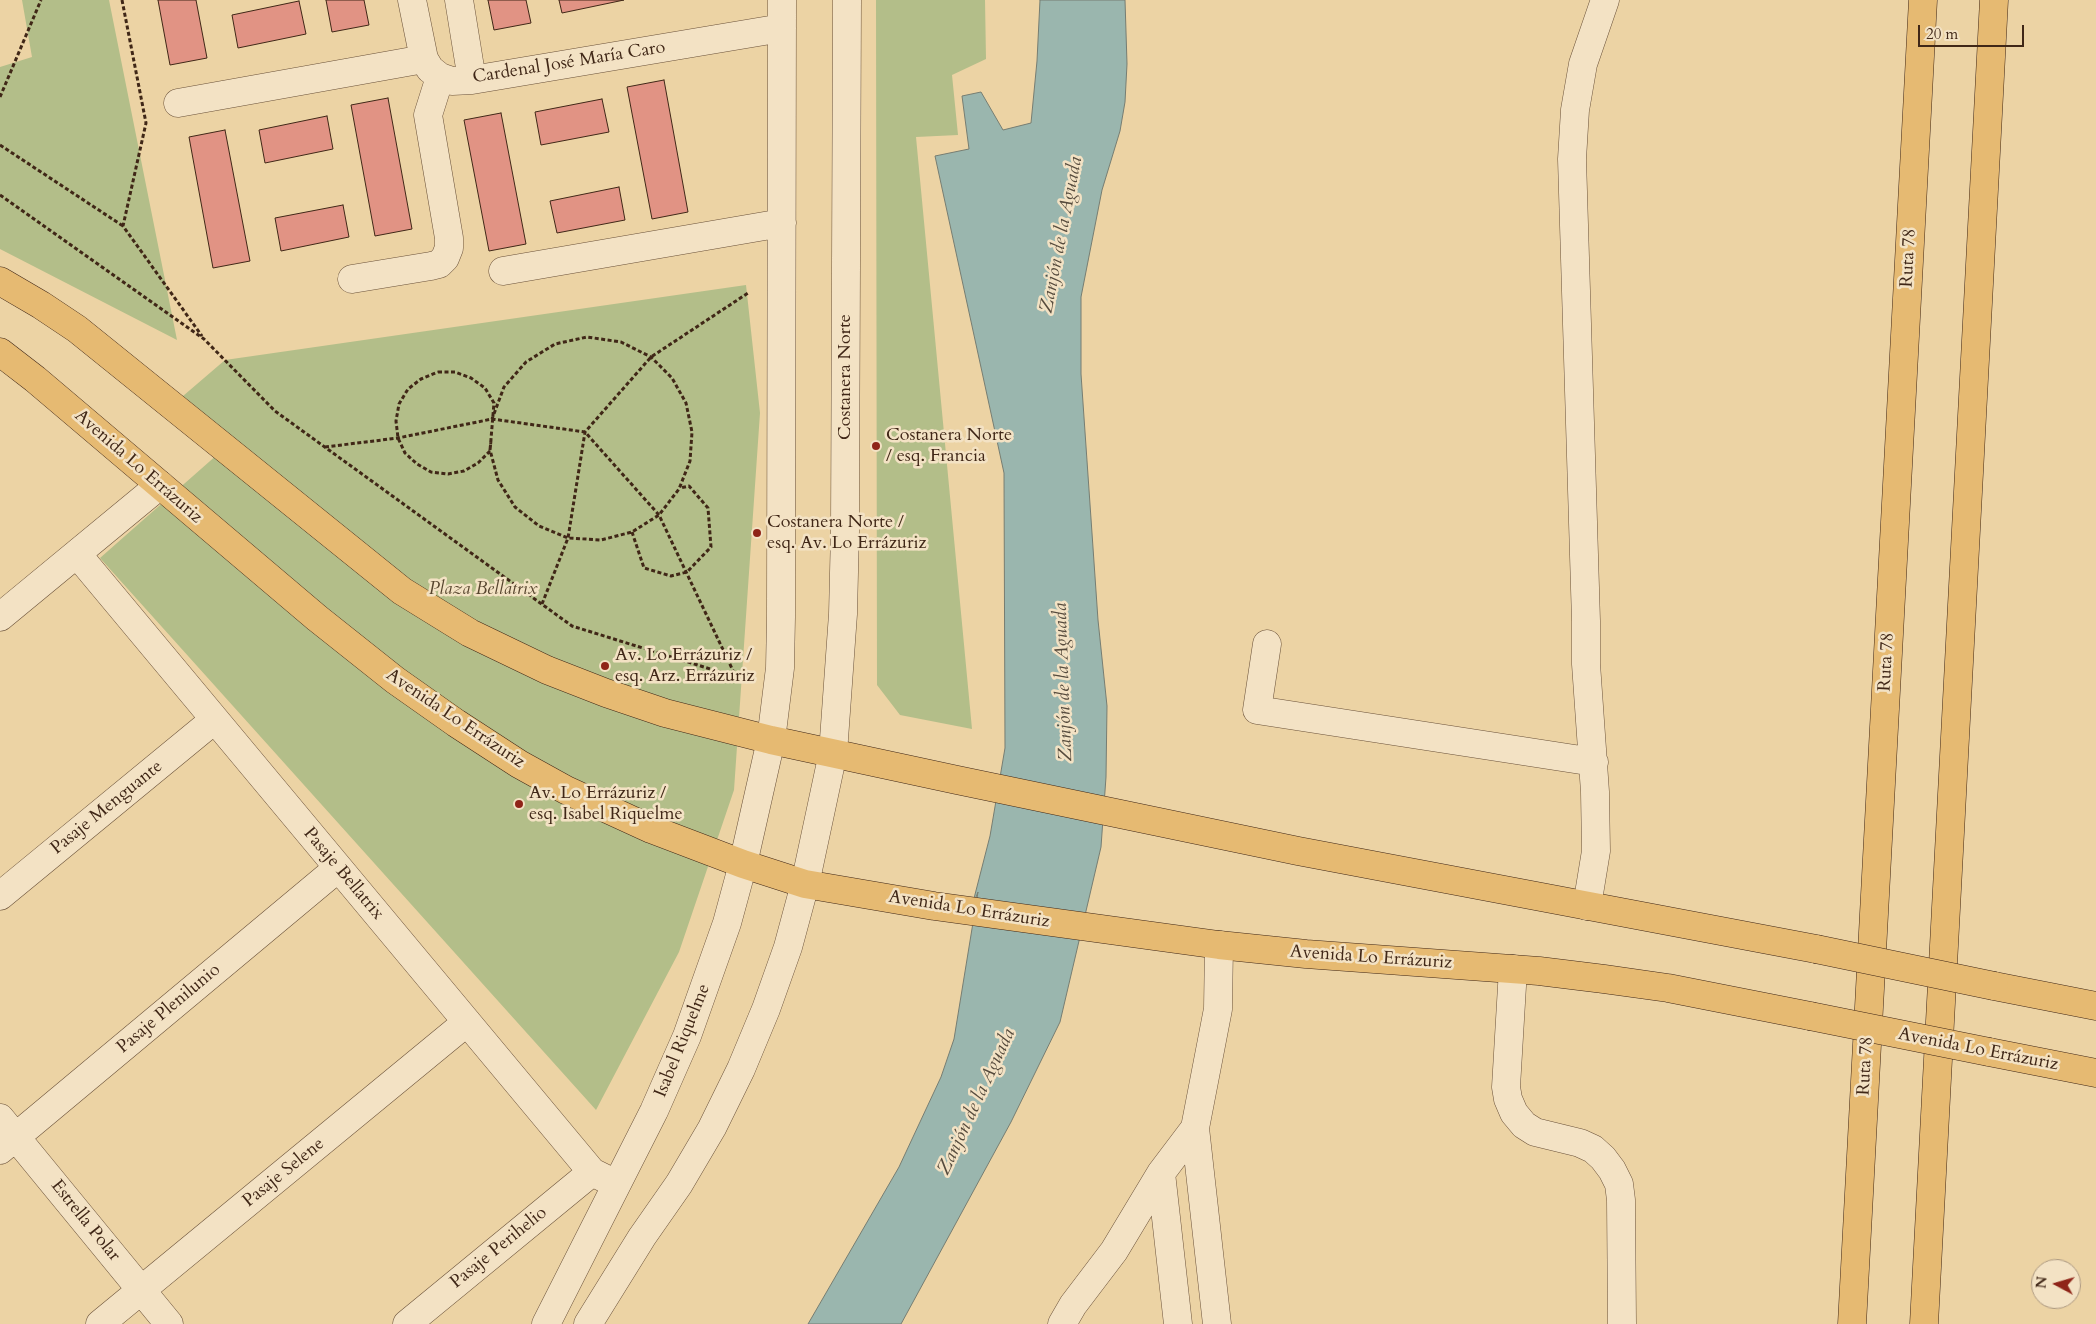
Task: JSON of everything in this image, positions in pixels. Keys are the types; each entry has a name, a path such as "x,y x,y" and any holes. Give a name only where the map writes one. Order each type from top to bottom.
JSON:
{"main road":[{"name":"Ruta 78","path":"1852,1324 1923,0"},
{"path":"1924,1324 1994,0"},
{"path":"0,281 41,305 77,330 402,590 470,633 539,666 606,693 665,713 771,740 1298,852 1816,949 2096,1006"},
{"name":"Avenida Lo Errázuriz","path":"0,352 35,379 317,618 394,680 519,764 615,814 743,864 805,884 934,906 1133,934 1306,954 1513,969 1668,988 2096,1073"}],"street":[{"path":"352,279 439,264 445,258 449,248 449,238 428,115 432,68 412,0"},
{"path":"459,0 472,80"},
{"path":"771,740 780,668 781,617 782,0"},
{"name":"Costanera Norte","path":"833,753 843,614 845,550 847,0"},
{"path":"1587,906 1596,851 1594,762 1586,664 1572,158 1575,110 1583,64 1605,0"},
{"name":"Cardenal José María Caro","path":"178,103 432,68 452,81 472,80 782,28"},
{"path":"503,271 782,223"},
{"path":"0,618 160,485"},
{"name":"Pasaje Bellatrix","path":"77,554 592,1172 616,1184"},
{"path":"1267,644 1257,710 1594,762"},
{"name":"Pasaje Menguante","path":"0,896 214,720"},
{"name":"Isabel Riquelme","path":"546,1324 654,1111 687,1036 727,922 743,864 771,740"},
{"path":"588,1324 642,1237 679,1184 712,1128 741,1069 776,982 805,884 833,753"},
{"name":"Pasaje Plenilunio","path":"5,1135 338,868"},
{"path":"1217,1324 1195,1128 1218,1009 1219,945"},
{"path":"1513,969 1506,1087 1508,1099 1514,1113 1524,1125 1535,1132 1580,1143 1603,1158 1612,1170 1619,1184 1621,1200 1622,1324"},
{"name":"Pasaje Selene","path":"100,1324 467,1022"},
{"path":"1062,1324 1073,1305 1114,1250 1161,1173 1195,1128"},
{"name":"Estrella Polar","path":"5,1135 169,1324"},
{"name":"Pasaje Perihelio","path":"407,1324 592,1172"},
{"path":"1161,1173 1178,1324"}],"path":[{"path":"0,98 41,0"},
{"path":"122,0 146,123 123,226"},
{"path":"0,145 123,226 204,339 275,411 572,626 736,677 659,515 585,432 492,419 398,438 325,447"},
{"path":"0,195 204,339"},
{"path":"542,604 568,538 585,432 651,357 782,272"},
{"path":"491,440 490,450 498,480 515,507 539,526 568,538 600,540 632,532 659,515 679,489 690,461 692,432 686,403 672,378 651,357 621,342 588,338 555,344 526,362 504,387 492,419"},
{"path":"438,372 455,372 471,378 485,388 494,403 492,419 490,451 478,464 464,471 448,474 431,472 417,464 405,453 398,438 396,421 399,404 408,389 422,379 438,372"},
{"path":"632,532 644,568 671,576 687,572 711,547 708,508 689,486 679,489"}],"green space":[{"path":"22,0 109,0 177,340 0,249 0,67 32,57"},
{"path":"876,0 985,0 986,59 952,75 958,135 916,137 972,729 900,715 877,685"},
{"name":"Plaza Bellatrix","path":"746,285 760,413 734,790 679,952 596,1110 100,558 235,439 183,396 225,360"}],"water":[{"name":"Zanjón de la Aguada","path":"1040,0 1125,0 1127,64 1125,102 1120,131 1102,190 1081,297 1081,374 1098,620 1107,706 1106,777 1101,847 1060,1022 1011,1122 901,1324 808,1324 899,1167 941,1077 954,1039 978,892 971,910 990,836 1005,748 1004,473 935,156 969,149 962,96 981,92 1003,130 1031,123"}],"building":[{"path":"158,0 196,0 207,58 170,65"},
{"path":"326,0 364,0 369,25 332,32"},
{"path":"488,0 526,0 531,23 494,30"},
{"path":"559,0 624,0 562,13"},
{"path":"299,1 306,34 238,48 232,15"},
{"path":"664,80 688,212 652,219 627,87"},
{"path":"388,98 412,229 375,236 351,105"},
{"path":"602,99 609,132 541,145 535,112"},
{"path":"501,113 526,244 489,251 464,120"},
{"path":"327,116 333,149 265,163 259,130"},
{"path":"225,130 250,261 213,268 189,137"},
{"path":"619,187 625,220 557,233 550,201"},
{"path":"343,205 349,237 281,251 275,218"}],"place":[{"name":"Costanera Norte / esq. Francia","path":"876,446"},
{"name":"Costanera Norte / esq. Av. Lo Errázuriz","path":"757,533"},
{"name":"Av. Lo Errázuriz / esq. Arz. Errázuriz","path":"605,666"},
{"name":"Av. Lo Errázuriz / esq. Isabel Riquelme","path":"519,804"}]}
